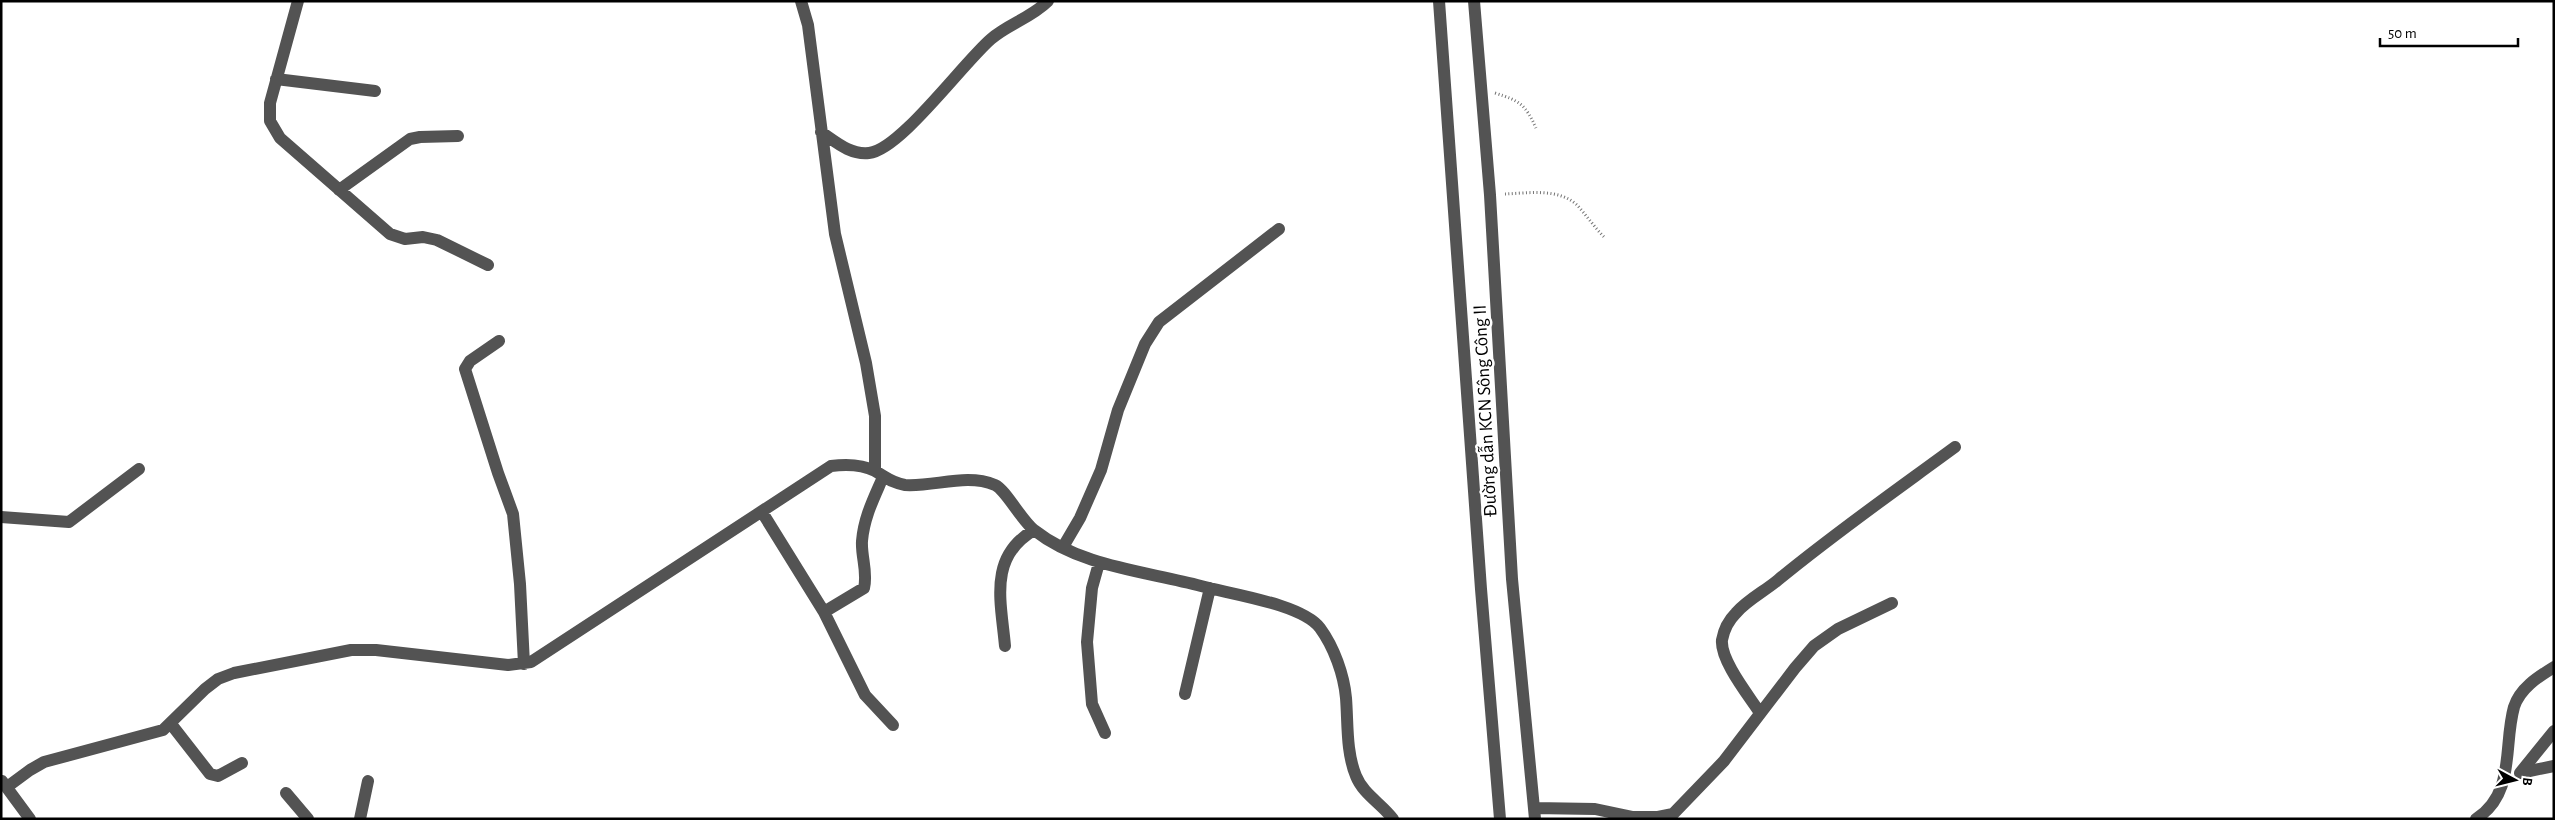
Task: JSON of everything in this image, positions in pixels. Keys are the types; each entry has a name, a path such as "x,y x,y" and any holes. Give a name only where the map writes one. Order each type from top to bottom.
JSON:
{"street":[{"path":"298,1 270,103 270,121 280,138 390,234 405,238 423,237 437,240 488,265"},
{"path":"801,1 808,25 835,234 866,363 875,416 879,474 867,512 862,541 866,579 864,588 824,612"},
{"path":"822,132 848,150 870,153 894,141 992,38 1040,9 1048,1"},
{"name":"Đường dẫn KCN Sông Công II","path":"1439,1 1500,819"},
{"name":"Đường dẫn KCN Sông Công II","path":"1474,1 1490,195 1512,578 1535,814"},
{"path":"276,79 375,91"},
{"path":"339,190 410,139 420,136 458,136"},
{"path":"1063,547 1080,518 1101,470 1118,410 1145,344 1159,322 1279,229"},
{"path":"500,341 470,361 466,369 498,473 513,514 520,584 524,664"},
{"path":"1760,713 1732,670 1724,651 1722,642 1729,622 1737,611 1760,595 1823,542 1955,447"},
{"path":"30,819 4,784 44,762 163,730 205,689 218,679 234,673 351,650 376,650 524,664 531,662 831,466 850,464 879,474 890,482 906,485 976,480 997,485 1034,530 1063,547 1099,563 1157,574 1258,599 1306,615 1320,628 1337,661 1344,685 1352,764 1357,778 1365,790 1393,819"},
{"path":"1,516 69,522 138,469"},
{"path":"762,512 824,612 865,695 893,725"},
{"path":"1006,646 999,583 1004,565 1014,545 1020,538 1034,530"},
{"path":"1099,563 1092,588 1087,642 1092,704 1105,733"},
{"path":"1185,694 1210,588"},
{"path":"1535,814 1595,809 1632,817 1658,817 1673,814 1724,761 1814,646 1838,629 1892,602"},
{"path":"2483,816 2496,800 2506,774 2514,706 2529,683 2554,667"},
{"path":"171,724 210,774 218,776 242,762"},
{"path":"2520,774 2554,731"},
{"path":"2506,774 2520,774 2554,766"},
{"path":"360,819 368,781"},
{"path":"286,793 308,819"}],"path":[{"path":"1482,89 1519,102 1527,109 1536,128"},
{"path":"1490,195 1533,193 1566,198 1576,204 1605,238"}]}
